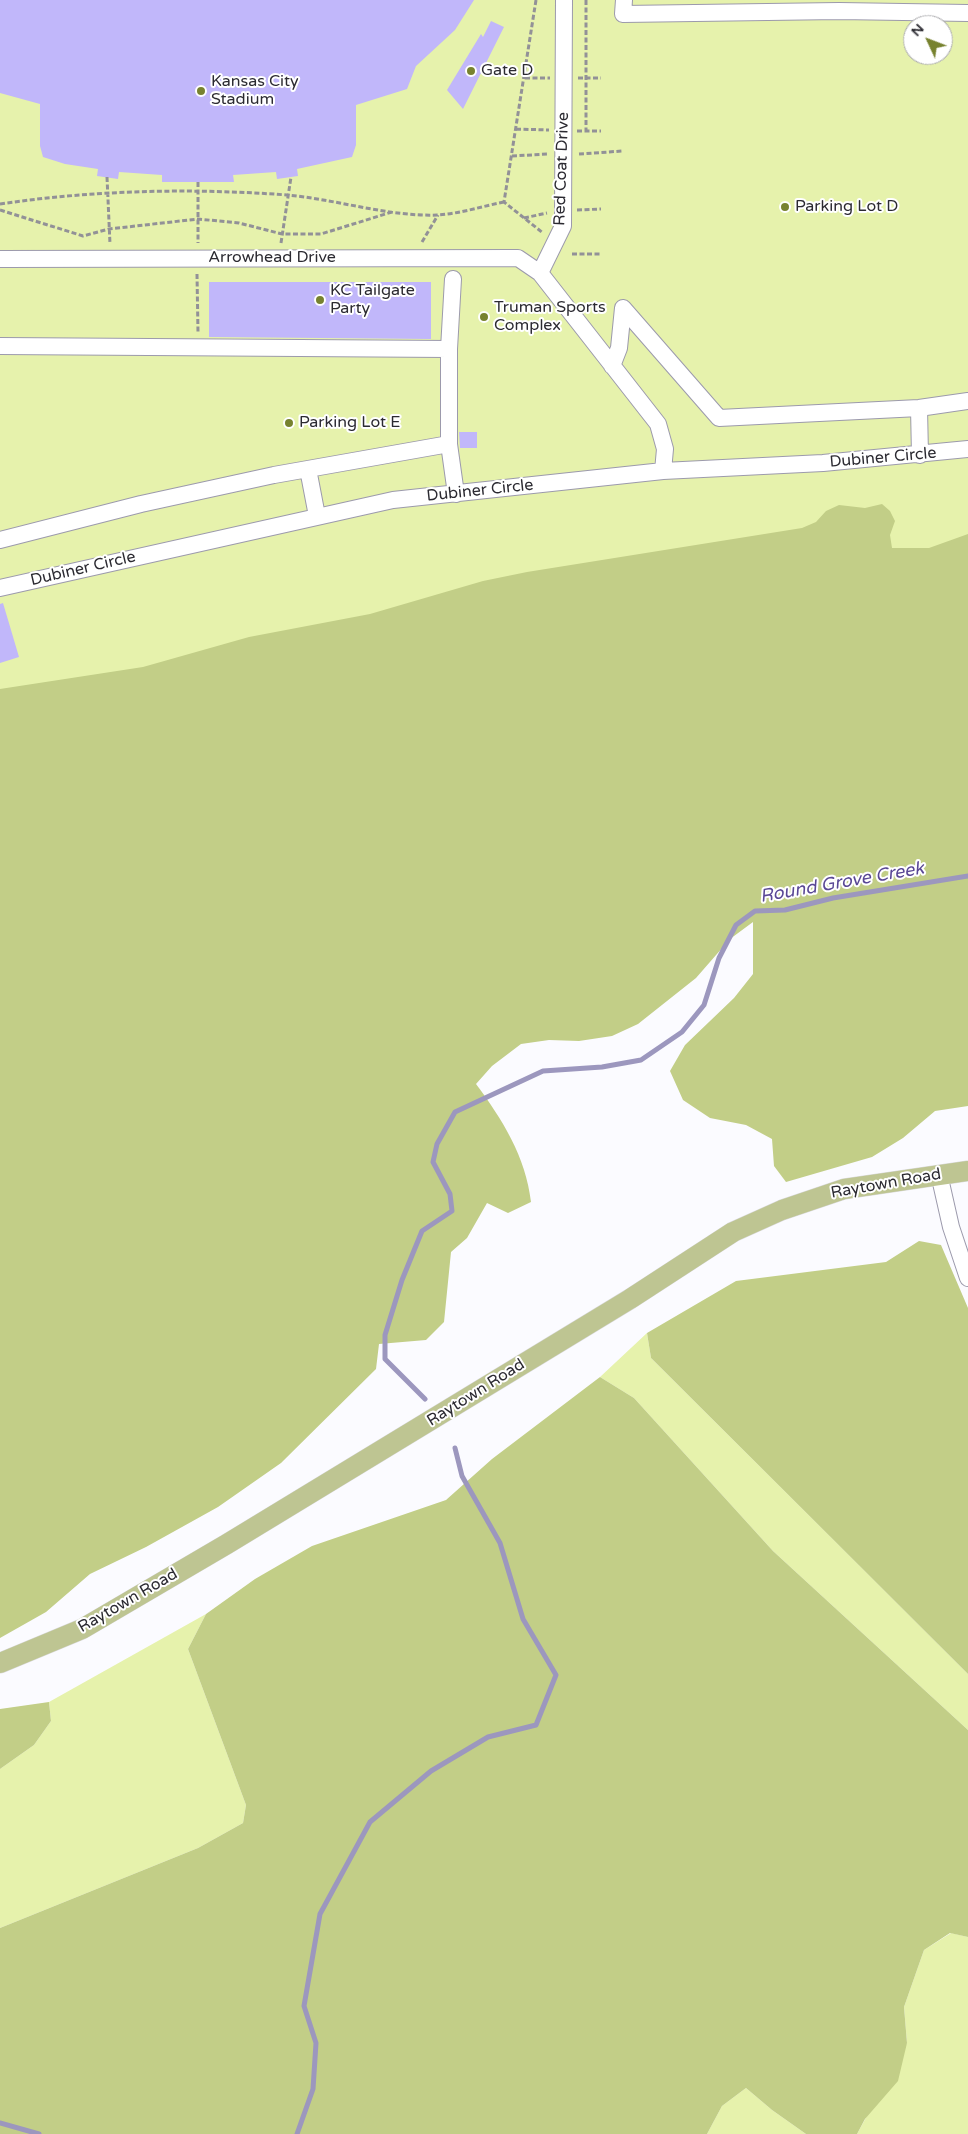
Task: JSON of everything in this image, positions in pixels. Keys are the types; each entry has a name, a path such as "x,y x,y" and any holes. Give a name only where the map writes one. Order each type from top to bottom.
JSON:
{"main road":[{"name":"Raytown Road","path":"0,1663 82,1629 372,1458 733,1232 782,1210 844,1189 968,1171"}],"street":[{"name":"Red Coat Drive","path":"540,273 563,226 564,0"},
{"path":"624,0 623,14 668,7 904,6 968,13"},
{"name":"Arrowhead Drive","path":"0,258 518,258 540,273"},
{"path":"540,273 658,424 665,449 663,471"},
{"path":"452,279 449,350 450,444 456,494"},
{"path":"612,366 619,348 623,308 719,418 918,408 968,401"},
{"path":"0,346 449,350"},
{"path":"918,408 920,455"},
{"path":"0,540 141,504 308,469 450,444"},
{"name":"Dubiner Circle","path":"0,588 393,500 663,471 787,466 968,450"},
{"path":"308,469 317,516"},
{"path":"939,1174 951,1228 968,1278"}],"path":[{"path":"504,202 536,0"},
{"path":"586,0 586,131"},
{"path":"525,78 555,78"},
{"path":"572,78 601,78"},
{"path":"516,129 555,130"},
{"path":"571,131 601,131"},
{"path":"572,154 623,151"},
{"path":"512,156 555,154"},
{"path":"107,177 110,244"},
{"path":"281,244 291,177"},
{"path":"198,182 198,242"},
{"path":"0,204 108,193 198,191 288,196 438,215 504,202 543,233"},
{"path":"572,210 601,209"},
{"path":"0,210 83,236 109,229 198,220 239,223 282,234 322,234 395,211"},
{"path":"524,218 555,211"},
{"path":"414,258 438,215"},
{"path":"572,254 601,254"},
{"path":"197,273 198,347"}],"green space":[{"name":"Truman Sports Complex","path":"0,0 968,0 968,578 0,728"},
{"path":"882,504 890,511 895,521 890,535 892,548 929,548 968,534 968,1106 935,1111 903,1138 872,1157 786,1182 774,1166 772,1139 746,1125 710,1118 683,1100 670,1071 685,1045 734,998 753,974 753,922 730,939 696,978 638,1024 612,1036 579,1041 549,1040 521,1044 492,1066 476,1084 504,1125 518,1154 524,1170 531,1202 508,1213 487,1203 467,1238 451,1252 444,1322 426,1340 379,1344 376,1369 281,1463 218,1507 146,1547 90,1574 46,1612 0,1638 0,689 143,667 249,637 370,614 483,581 527,572 802,528 816,522 826,511 839,505 865,508"},
{"path":"919,1241 941,1245 968,1308 968,1674 651,1358 647,1333 736,1281 886,1262"},
{"path":"647,1333 651,1358 968,1674 968,1730 773,1551 634,1398 600,1377"},
{"path":"600,1377 634,1398 773,1551 968,1730 968,1937 950,1933 924,1950 904,2007 907,2043 898,2081 865,2119 857,2134 806,2134 772,2110 746,2088 722,2106 707,2134 0,2134 0,1928 198,1848 243,1823 246,1805 188,1649 206,1614 255,1579 312,1546 446,1500 492,1459"},
{"path":"206,1614 188,1649 246,1805 243,1823 198,1848 0,1928 0,1769 34,1745 51,1721 49,1702"},
{"path":"49,1702 51,1721 34,1745 0,1769 0,1709"},
{"path":"951,1933 968,1937 968,2134 857,2134 907,2043 904,2007 924,1950"},
{"path":"746,2088 772,2110 806,2134 707,2134 722,2106"}],"building":[{"name":"Kansas City Stadium","path":"0,0 474,0 455,30 416,66 407,89 356,105 356,145 352,157 297,169 298,176 277,179 276,172 233,175 234,182 162,182 162,175 119,172 118,179 97,176 98,169 65,164 43,157 40,146 40,104 0,93"},
{"name":"Gate D","path":"491,21 504,27 463,109 447,90 481,34 483,37"},
{"name":"KC Tailgate Party","path":"209,282 431,282 431,339 209,337"},
{"path":"459,432 477,432 477,448 460,448"},
{"path":"3,603 19,657 0,663 0,604"}],"waterway":[{"name":"Round Grove Creek","path":"425,1399 385,1359 385,1335 402,1280 422,1231 452,1211 450,1194 433,1162 437,1144 455,1112 543,1071 602,1067 641,1060 682,1032 704,1005 719,958 736,925 755,911 785,910 833,898 968,876"},
{"name":"Round Grove Creek","path":"297,2134 313,2089 316,2043 304,2006 320,1914 370,1822 431,1771 488,1737 536,1725 556,1675 523,1619 500,1543 462,1476 455,1448"},
{"name":"Round Grove Creek","path":"0,2123 39,2134"}],"place":[{"name":"Gate D","path":"471,71"},
{"name":"Kansas City Stadium","path":"201,91"},
{"name":"Parking Lot D","path":"785,207"},
{"name":"KC Tailgate Party","path":"320,300"},
{"name":"Truman Sports Complex","path":"484,317"},
{"name":"Parking Lot E","path":"289,423"}]}
